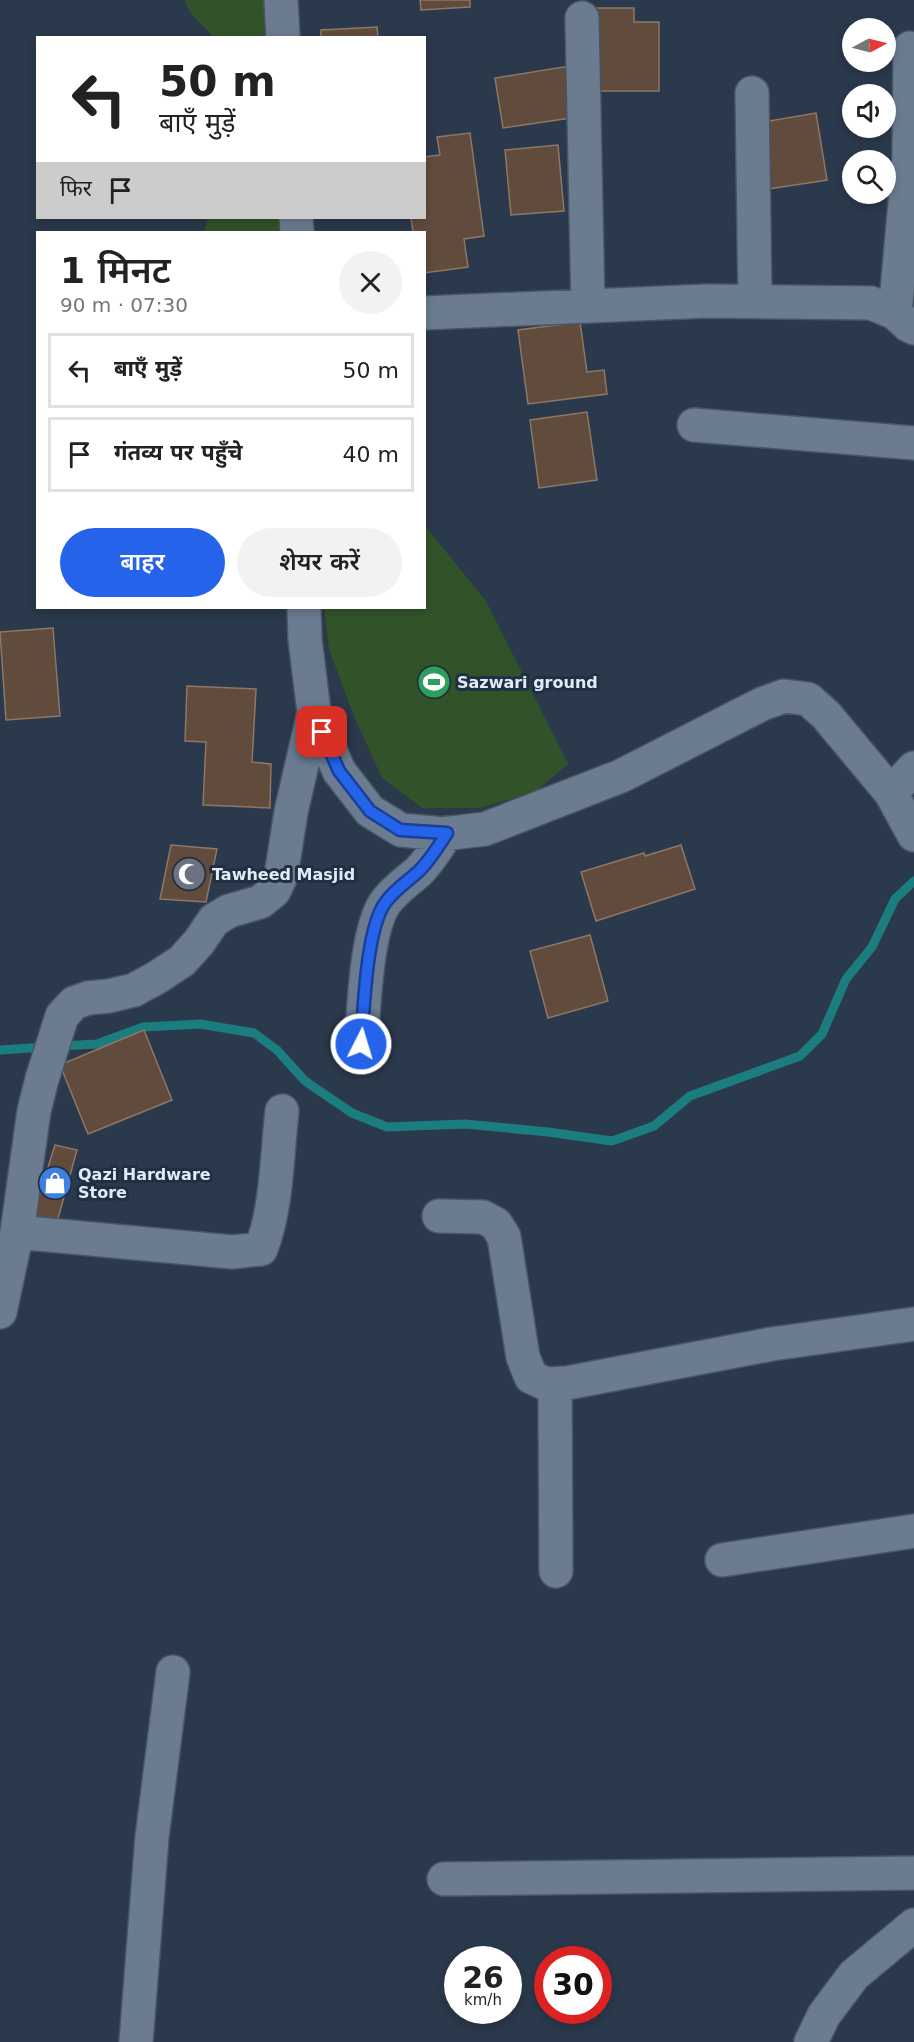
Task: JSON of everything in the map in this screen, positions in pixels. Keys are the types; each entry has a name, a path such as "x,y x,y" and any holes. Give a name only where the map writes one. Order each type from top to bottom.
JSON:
{"street":[{"path":"281,0 284,36"},
{"path":"582,18 588,306"},
{"path":"426,313 707,301 871,303 904,320 910,48"},
{"path":"752,93 755,302"},
{"path":"694,425 914,443"},
{"path":"304,609 304,639 314,712 339,771 370,811 400,830 447,833 484,829 621,776 762,704 784,696 808,699 826,715 891,793 914,835"},
{"path":"0,1312 17,1232 34,1111 62,1016 74,1003 88,998 134,990 182,961 214,920 229,911 260,902 274,891 281,876 291,812 314,712"},
{"path":"891,793 914,768"},
{"path":"361,1044 374,931 384,904 401,884 418,872 447,833"},
{"path":"17,1232 232,1252 261,1249 266,1236 273,1194 282,1111"},
{"path":"439,1216 483,1217 496,1224 504,1237 523,1357 531,1377 546,1384 567,1383 772,1344 914,1324"},
{"path":"555,1384 556,1571"},
{"path":"722,1560 914,1531"},
{"path":"136,2042 152,1837 173,1672"},
{"path":"444,1879 914,1873"},
{"path":"811,2042 824,2015 854,1975 914,1925"}],"green space":[{"path":"185,0 266,0 269,36 212,36 193,16"},
{"path":"208,219 282,219 283,231 204,231"},
{"name":"Sazwari ground","path":"426,527 486,601 568,764 535,792 479,808 422,808 382,778 353,714 329,649 324,609 426,609"}],"building":[{"path":"420,0 470,0 470,7 421,10"},
{"path":"591,8 634,8 634,22 659,22 659,91 591,91"},
{"path":"377,27 378,36 321,36 321,30"},
{"path":"569,66 577,117 503,128 495,78"},
{"path":"816,113 827,180 769,189 758,123"},
{"path":"470,133 484,236 464,239 468,267 426,273 426,231 413,231 411,219 426,219 426,157 440,155 437,137"},
{"path":"558,145 564,211 511,215 505,150"},
{"path":"580,322 587,372 604,370 607,394 528,404 518,330"},
{"path":"587,412 597,480 539,488 530,420"},
{"path":"53,628 60,716 6,720 0,632"},
{"path":"187,686 256,689 252,762 271,764 270,808 203,805 206,742 185,741"},
{"name":"Tawheed Masjid","path":"171,845 217,849 206,902 160,899"},
{"path":"681,845 695,889 596,921 581,872 644,853 645,856"},
{"path":"590,935 608,1001 548,1018 530,951"},
{"path":"144,1030 172,1100 88,1134 60,1065"},
{"name":"Qazi Hardware Store","path":"55,1145 77,1150 56,1226 33,1215"}],"waterway":[{"path":"60,1046 97,1044 143,1027 200,1024 254,1033 277,1050 305,1081 352,1113 387,1127 465,1124 612,1141 654,1126 690,1096 800,1056 822,1034 846,979 872,947 895,899 914,881"},
{"path":"0,1050 46,1047"}],"place":[{"name":"Sazwari ground","path":"434,682"},
{"name":"Tawheed Masjid","path":"189,874"},
{"name":"Qazi Hardware Store","path":"55,1183"}],"route":[{"path":"322,732 339,771 370,811 400,830 447,833 418,872 401,884 384,904 374,931 361,1044"}]}
